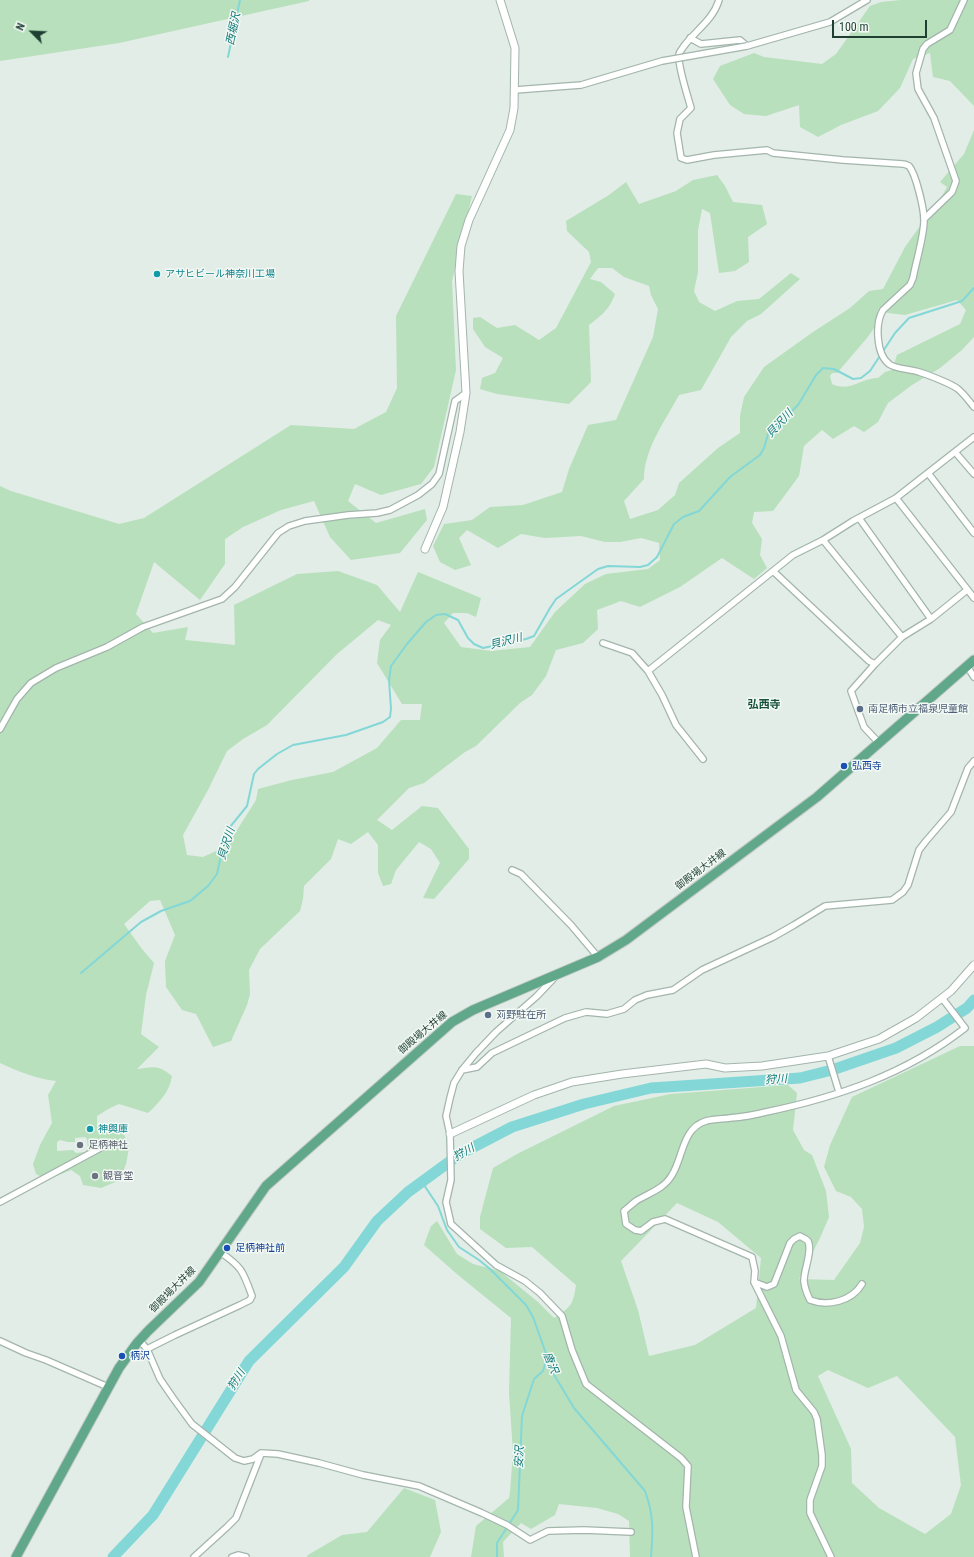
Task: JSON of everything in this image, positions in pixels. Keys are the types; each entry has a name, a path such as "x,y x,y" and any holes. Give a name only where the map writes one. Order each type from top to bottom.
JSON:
{"main road":[{"name":"御殿場大井線","path":"16,1557 119,1368 139,1340 199,1282 266,1186 452,1022 473,1010 598,957 626,940 817,797 970,663"}],"street":[{"path":"425,549 443,507 460,432 466,392 459,271 461,246 469,220 510,130 514,108 515,48 500,0"},
{"path":"719,0 716,10 703,26 690,38 679,54 680,64 692,108 680,119 677,133 681,158 687,160 714,155 767,150 773,153 908,165 913,173 924,219 913,278 910,285 883,310 880,315 878,337 879,350 883,358 890,365 919,372 956,388 974,407"},
{"path":"515,90 581,85 662,61 747,46 830,22 868,0"},
{"path":"924,219 952,192 956,181 932,114 918,89 916,73 923,49 927,44 950,30 964,0"},
{"path":"690,38 701,44 740,40 747,46"},
{"path":"0,729 17,698 31,683 56,668 107,647 148,625 222,598 236,587 278,533 289,526 312,520 377,513 390,510 418,495 432,484 439,474 455,401 466,392"},
{"path":"648,671 793,555 823,540 896,498 974,437"},
{"path":"955,452 974,474"},
{"path":"928,473 974,533"},
{"path":"896,498 974,598"},
{"path":"859,518 931,620"},
{"path":"823,540 902,637"},
{"path":"773,571 869,661 875,664"},
{"path":"880,742 864,727 851,691 902,637 931,620 967,590"},
{"path":"603,643 632,653 648,671 662,695 676,725 703,759"},
{"path":"970,663 974,677"},
{"path":"462,1070 477,1067 492,1053 565,1018 586,1012 607,1014 624,1009 635,1000 647,995 673,990 702,970 773,937 825,906 892,900 903,892 908,885 919,850 951,812 968,768 974,761"},
{"path":"512,870 522,874 571,925 598,957"},
{"path":"450,1136 534,1095 572,1082 622,1074 706,1064 725,1068 762,1066 828,1056 879,1039 944,1001 950,991 974,965"},
{"path":"557,975 537,996 496,1032 462,1070 454,1083 446,1116 450,1136 451,1180 446,1202 451,1224 496,1265 525,1281 540,1293 562,1316 572,1350 586,1384 681,1458 688,1466 686,1507 696,1557"},
{"path":"831,1557 810,1513 810,1500 822,1466 817,1419 814,1412 796,1390 781,1336 754,1282 755,1271 752,1257 665,1219 653,1222 641,1231 635,1230 626,1224 624,1211 635,1202 656,1191 667,1183 673,1174 686,1140 695,1128 706,1121 753,1115 788,1108 870,1083 916,1061 948,1041 965,1028 944,1001"},
{"path":"828,1056 839,1092"},
{"path":"0,1202 104,1146"},
{"path":"754,1282 767,1287 774,1284 790,1243 800,1236 808,1242 809,1251 804,1281 806,1292 810,1300 818,1303 828,1303 840,1300 852,1296 858,1292 862,1284"},
{"path":"147,1349 250,1300 252,1296 241,1269 220,1252"},
{"path":"139,1340 147,1349 160,1379 172,1398 192,1424 235,1458 244,1461 253,1459 261,1453 278,1454 363,1475 419,1486 507,1525 530,1540 548,1531 584,1530 631,1532"},
{"path":"0,1341 108,1387"},
{"path":"194,1557 236,1518 261,1453"},
{"path":"232,1557 238,1555 246,1557"}],"green space":[{"path":"0,0 309,1 119,43 0,61"},
{"path":"901,0 974,0 974,106 950,81 933,77 930,53 913,59 900,88 878,111 841,125 818,137 800,127 799,105 766,116 744,114 730,105 713,79 720,66 754,53 764,57 822,64 836,54 870,6 881,2"},
{"path":"974,130 974,337 962,350 940,368 912,385 888,403 878,422 864,432 854,426 833,439 822,430 804,446 799,476 773,511 754,512 752,523 762,539 760,555 767,568 754,579 722,558 680,587 640,607 621,601 597,610 598,629 583,643 556,650 546,676 532,695 520,703 476,746 465,752 424,783 409,788 377,820 392,830 422,806 438,808 469,849 469,859 434,899 423,898 440,863 431,849 419,842 396,870 391,884 383,886 378,873 378,845 368,832 351,844 338,839 331,859 304,886 300,911 260,949 249,970 250,994 247,1005 231,1041 213,1047 196,1014 182,1010 166,987 165,961 175,935 160,900 150,901 124,924 154,963 146,995 141,1034 159,1047 137,1069 155,1067 167,1072 172,1076 169,1087 160,1101 148,1113 119,1104 97,1116 97,1126 103,1131 115,1130 124,1134 129,1148 126,1164 120,1180 101,1188 83,1185 80,1176 71,1170 47,1180 36,1174 33,1164 40,1145 52,1123 48,1095 56,1081 34,1077 0,1063 0,486 11,491 119,524 144,518 291,425 354,429 386,412 397,388 396,316 456,194 472,196 452,281 456,370 434,467 421,484 381,495 355,484 348,501 376,523 425,509 427,520 400,553 351,560 330,537 314,501 281,510 243,527 225,539 225,564 200,600 154,562 136,614 153,633 188,627 185,640 235,645 234,605 297,574 338,571 377,585 400,612 418,572 481,598 476,617 467,613 453,613 444,623 461,647 491,651 530,647 555,612 585,584 606,574 648,569 660,560 659,543 641,538 620,542 605,542 581,536 545,538 521,534 498,548 467,530 459,538 471,565 455,570 440,562 433,546 444,524 472,520 490,507 523,505 562,492 569,469 588,425 616,420 653,337 658,309 651,295 649,286 624,277 612,268 598,268 590,279 601,282 615,294 605,312 589,325 591,382 569,404 497,394 480,389 482,378 495,373 503,358 485,347 473,329 473,318 480,317 497,328 515,325 539,340 556,328 591,262 589,252 567,231 566,221 609,195 626,182 639,204 676,191 693,180 717,175 725,186 733,202 762,205 767,224 748,237 749,262 735,271 719,273 710,213 702,209 698,230 698,272 694,291 699,302 715,311 737,301 759,299 791,273 800,279 761,314 747,321 731,337 701,390 679,395 651,446 645,468 644,479 624,501 630,519 658,510 675,495 679,483 718,448 740,433 740,416 744,397 764,367 850,308 869,291 883,289 905,247 947,187 940,182 964,154","holes":["957,300 966,310 960,324 897,355 892,370 885,372 878,378 872,378 850,386 844,387 832,384 830,376 832,373 837,373 877,324 878,310 905,315","378,620 391,625 380,640 377,663 402,704 422,704 420,720 401,720 377,748 333,772 292,780 258,789 256,800 227,846 203,857 187,855 183,835 208,790 227,751 243,739 267,725 337,654","85,1137 87,1139 88,1148 85,1152 76,1153 73,1150 57,1151 57,1142 60,1140 75,1142 75,1138"]},
{"path":"960,1046 974,1046 974,1557 630,1557 629,1521 618,1514 597,1508 559,1504 555,1515 531,1529 521,1523 503,1542 504,1557 471,1557 476,1526 509,1498 513,1452 509,1393 511,1318 424,1245 431,1226 437,1221 457,1254 473,1264 500,1271 538,1302 554,1318 570,1305 574,1297 576,1285 532,1247 506,1248 480,1229 480,1217 493,1168 517,1154 614,1106 671,1094 788,1085 797,1093 793,1130 804,1150 812,1155 826,1191 829,1217 799,1279 834,1280 860,1243 864,1227 862,1209 851,1197 836,1191 824,1167 830,1145 852,1097","holes":["677,1203 718,1222 761,1258 756,1308 695,1345 649,1356 638,1310 621,1261","828,1370 868,1388 897,1376 955,1437 961,1485 951,1514 925,1534 879,1508 852,1483 851,1449 818,1376"]},
{"path":"404,1488 435,1500 441,1532 430,1557 307,1557 342,1535 367,1532"}],"waterway":[{"name":"西堀沢","path":"228,57 240,0"},
{"name":"貝沢川","path":"81,973 141,922 161,911 190,901 208,886 217,874 224,842 230,827 247,806 254,774 258,769 277,754 293,745 346,735 383,722 390,717 391,709 389,680 391,666 426,622 436,615 445,614 458,620 468,638 474,644 483,648 534,636 556,599 598,569 608,566 640,567 648,565 657,557 674,524 683,517 699,511 730,477 760,455 764,448 768,434 798,405 816,375 823,368 834,369 853,379 861,378 870,371 895,333 909,318 962,301 974,288"},
{"name":"狩川","path":"113,1557 153,1515 249,1361 344,1267 377,1221 408,1192 460,1154 512,1127 584,1104 651,1088 800,1078 832,1070 896,1048 937,1027 967,1008 974,1000"},
{"name":"唐沢","path":"422,1182 438,1206 447,1230 459,1247 490,1269 526,1305 533,1317 553,1373 574,1408 645,1491 650,1508 652,1524 651,1557"},
{"name":"安沢","path":"497,1557 497,1543 518,1510 522,1416 534,1379 543,1371 547,1358"}],"place":[{"name":"アサヒビール神奈川工場","path":"157,274"},
{"name":"南足柄市立福泉児童館","path":"860,709"},
{"name":"弘西寺","path":"844,766"},
{"name":"苅野駐在所","path":"488,1015"},
{"name":"神輿庫","path":"90,1129"},
{"name":"足柄神社","path":"80,1145"},
{"name":"観音堂","path":"95,1176"},
{"name":"足柄神社前","path":"227,1248"},
{"name":"柄沢","path":"122,1356"}],"district":[{"name":"弘西寺","path":"764,705"}]}
